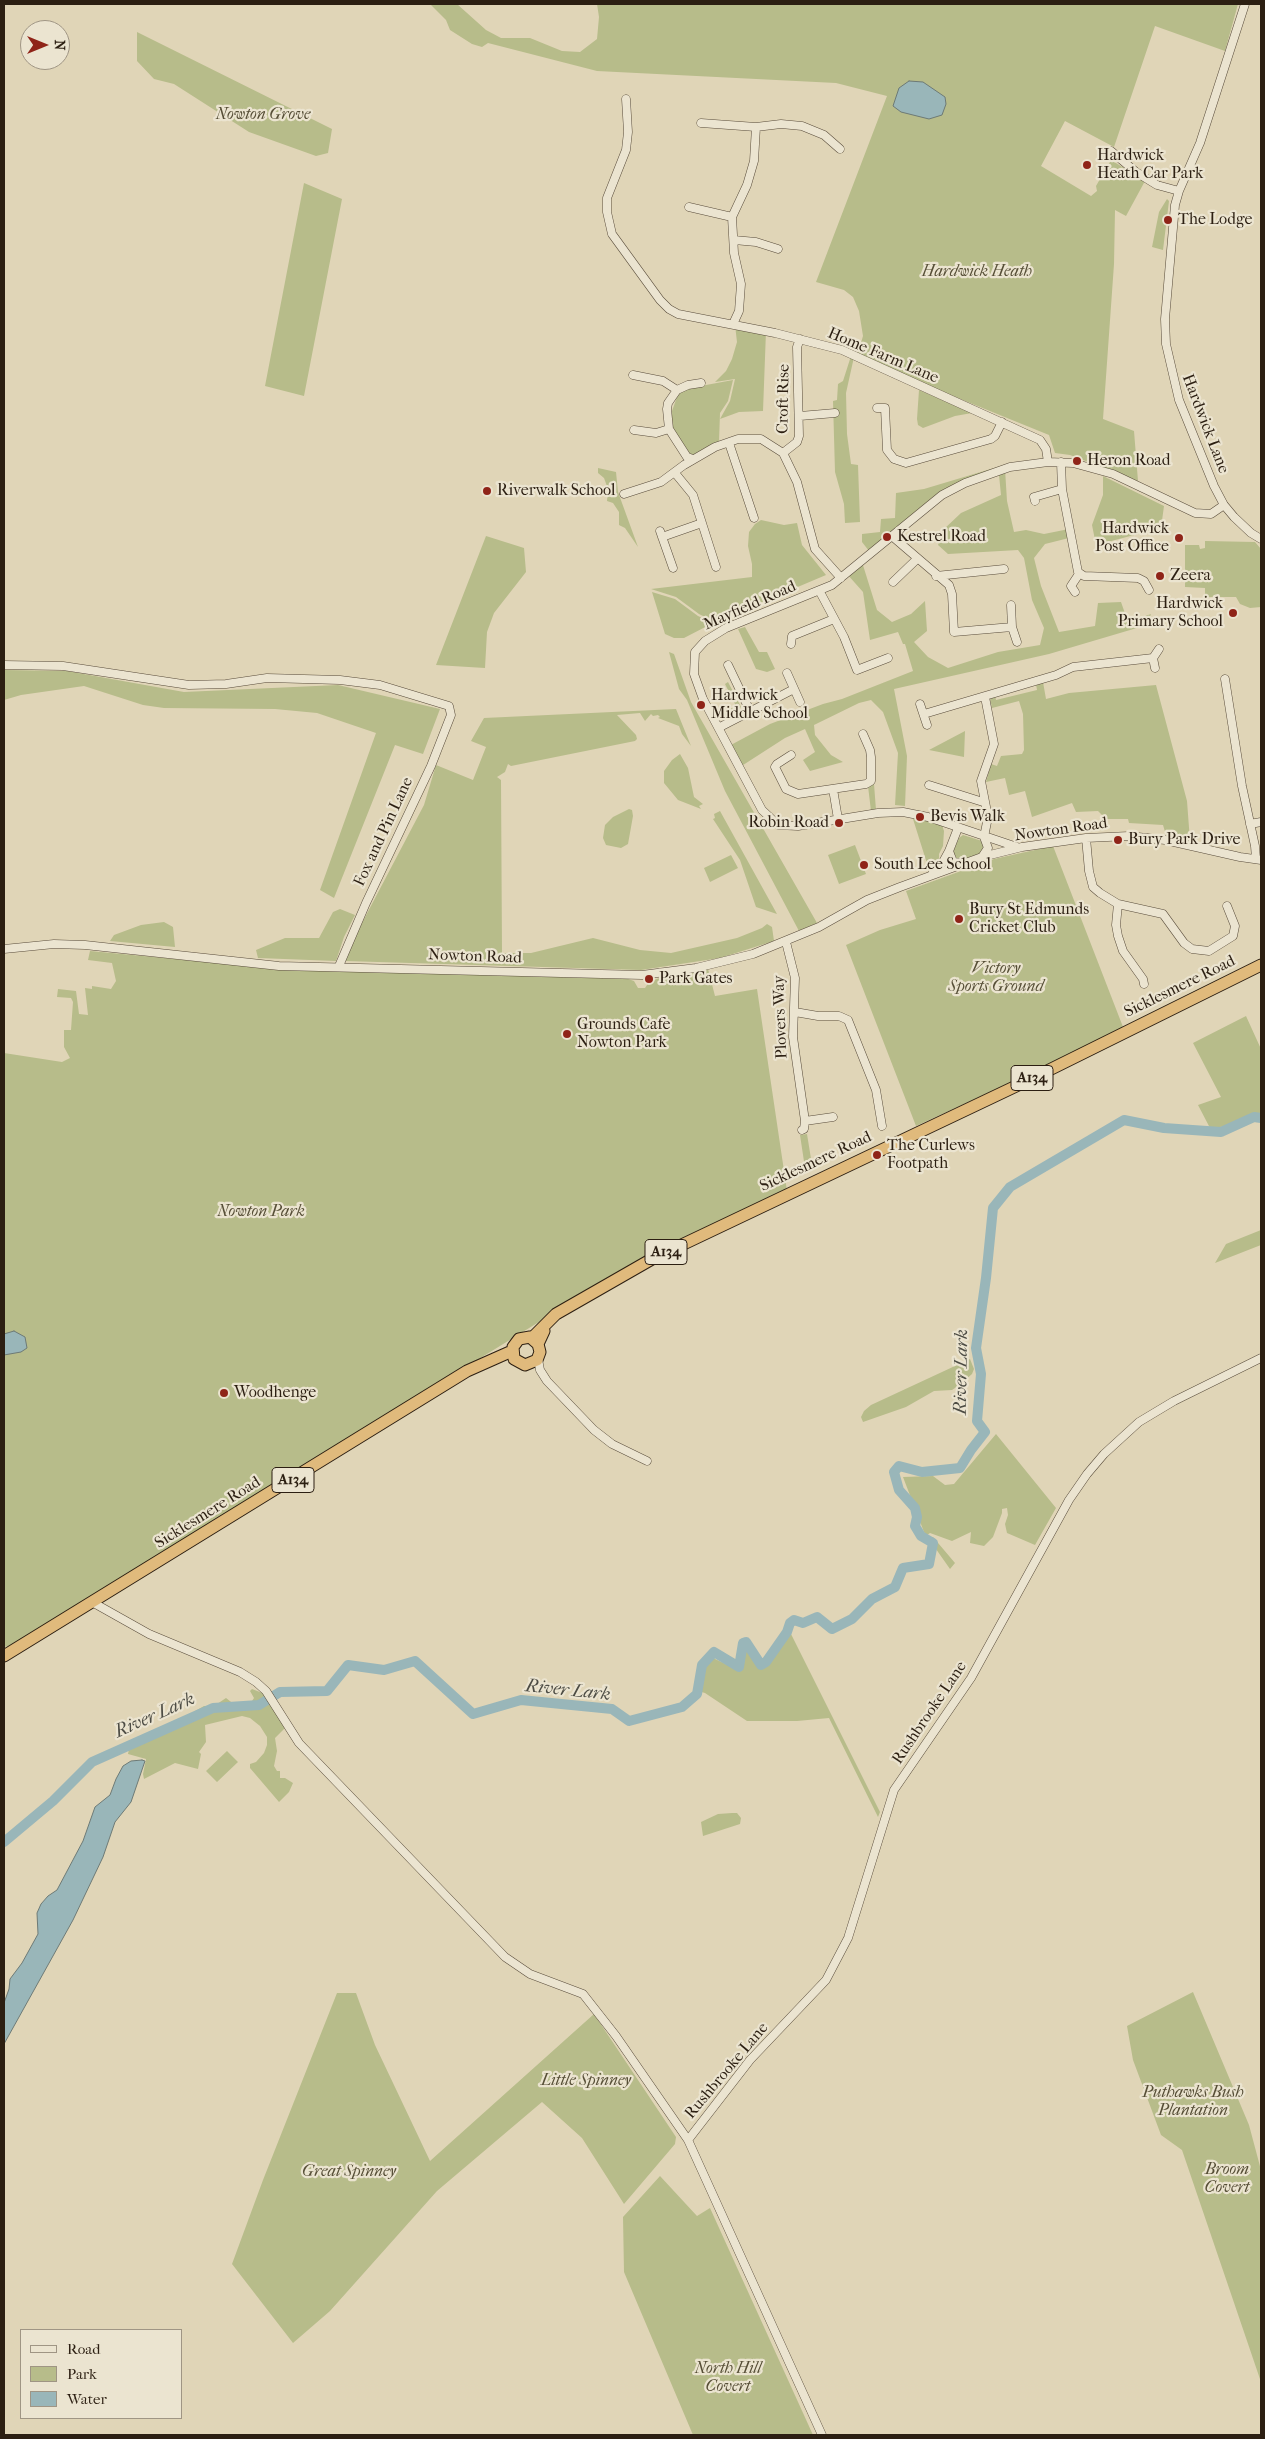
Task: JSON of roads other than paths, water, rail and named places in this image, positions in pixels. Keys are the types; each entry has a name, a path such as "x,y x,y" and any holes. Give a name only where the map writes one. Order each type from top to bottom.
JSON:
{"highway":[{"name":"Sicklesmere Road","path":"92,1602 467,1372 495,1360 513,1355 514,1344 519,1339 535,1341 556,1314 652,1259 1031,1079 1261,965"},
{"path":"513,1355 521,1364 537,1364 540,1352 535,1341"},
{"name":"A134","path":"5,1653 92,1602"}],"street":[{"name":"Hardwick Lane","path":"1243,6 1200,143 1178,191 1169,254 1166,344 1179,400 1214,486 1224,505 1251,533 1261,538"},
{"name":"Home Farm Lane","path":"626,99 628,132 626,150 607,198 607,212 612,234 660,300 678,314 800,338 842,350 1040,440 1046,450 1048,462"},
{"path":"702,123 756,127 781,124 802,126 824,136 840,149"},
{"path":"733,324 739,311 742,291 734,253 732,217 747,185 754,161 756,127"},
{"path":"1111,151 1136,172 1157,185 1178,191"},
{"path":"688,207 732,217"},
{"path":"734,240 756,242 778,249"},
{"name":"Croft Rise","path":"783,453 797,442 799,436 797,347 800,338"},
{"path":"633,375 663,381 677,390"},
{"path":"693,459 687,457 669,429 666,416 668,402 677,390 688,385 701,383"},
{"path":"877,408 885,408 887,450 894,459 906,463 991,439 995,436 1002,422"},
{"path":"800,416 835,413"},
{"path":"634,430 656,434 669,429"},
{"path":"624,494 661,482 675,474 693,459 715,447 738,439 761,439 783,453 797,482 815,549 841,578"},
{"path":"729,443 754,518"},
{"path":"1048,462 1086,465 1113,474 1195,513 1211,514 1224,505"},
{"name":"Mayfield Road","path":"1022,847 1008,846 917,814 903,812 878,813 786,826 778,825 768,817 696,684 694,674 695,652 704,640 726,628 820,592 841,578 893,537 929,505 950,490 1005,469 1048,462"},
{"path":"1061,462 1062,489 1076,570 1079,574 1088,576 1138,578 1144,581 1149,590"},
{"path":"675,474 693,495 716,567"},
{"path":"1035,501 1034,497 1062,489"},
{"path":"673,568 661,534 702,524"},
{"path":"893,537 936,576 949,585 954,632 1012,627"},
{"path":"892,582 918,559"},
{"path":"936,576 1004,569"},
{"path":"1075,592 1071,586 1079,574"},
{"path":"820,592 834,618 857,670 888,658"},
{"path":"1010,605 1012,627 1017,642"},
{"path":"790,644 792,636 834,618"},
{"path":"1156,668 1153,658 1158,649"},
{"path":"924,714 1056,675 1073,667 1153,658"},
{"name":"Fox and Pin Lane","path":"4,665 62,666 189,685 226,684 267,678 340,680 380,685 422,696 450,708 451,715 431,766 366,903 339,966"},
{"path":"728,665 750,711"},
{"path":"787,673 800,702"},
{"path":"1226,679 1250,824 1258,859"},
{"path":"720,727 794,689"},
{"path":"982,857 988,848 984,837 988,818 981,777 994,744 985,697"},
{"path":"920,704 927,724"},
{"path":"791,756 775,767 786,789 798,794 866,784 871,780 870,750 863,734"},
{"path":"929,785 984,802"},
{"path":"833,789 838,819"},
{"path":"1250,824 1261,822"},
{"name":"Nowton Road","path":"928,876 939,868 958,828"},
{"name":"Nowton Road","path":"4,949 54,944 85,945 279,966 642,974 696,968 754,954 819,927 872,898 982,857 1022,847 1086,838 1129,836 1165,840 1258,859"},
{"path":"1086,838 1089,871 1093,887 1118,904 1163,914 1188,947 1201,951 1219,947 1233,936 1235,926 1227,911"},
{"path":"1254,838 1261,850"},
{"path":"948,851 953,862 968,862"},
{"path":"1118,904 1116,926 1118,936 1123,951 1143,979 1144,984"},
{"name":"Plovers Way","path":"786,942 795,978 793,1037 805,1121 804,1129 802,1130"},
{"path":"795,1012 818,1016 839,1016 848,1020 876,1090 883,1123"},
{"path":"805,1121 833,1117"},
{"name":"Rushbrooke Lane","path":"688,2140 750,2060 826,1980 848,1938 894,1790 971,1678 1069,1500 1087,1474 1104,1454 1139,1422 1174,1401 1261,1358"},
{"path":"537,1364 547,1381 594,1430 612,1444 647,1461"},
{"path":"92,1602 149,1634 240,1672 256,1682 266,1692 305,1749 505,1957 530,1974 583,1994 616,2036 688,2140 822,2435"}],"water":[{"path":"909,81 923,82 945,97 946,104 942,115 929,119 901,112 893,106 899,88"},
{"path":"14,1331 25,1337 27,1348 21,1352 4,1355 4,1334"},
{"path":"131,1761 145,1761 131,1802 115,1822 103,1857 73,1920 4,2044 4,2003 10,1979 22,1963 38,1934 37,1913 41,1904 57,1890 83,1841 95,1807 110,1795 123,1766"}],"waterway":[{"name":"River Lark","path":"4,1842 53,1801 92,1762 213,1708 259,1705 280,1692 327,1691 348,1665 384,1670 415,1661 473,1714 521,1700 612,1709 629,1721 682,1707 697,1694 702,1665 714,1652 739,1667 743,1643 746,1642 761,1665 766,1662 787,1632 790,1623 794,1620 803,1623 817,1617 832,1629 852,1619 872,1599 895,1587 903,1568 929,1564 933,1543 921,1536 915,1526 917,1517 915,1508 899,1490 894,1472 899,1466 922,1472 960,1468 985,1432 977,1421 981,1374 976,1348 993,1208 1010,1187 1124,1120 1164,1128 1221,1132 1254,1117 1261,1118"}],"place":[{"name":"Hardwick Heath Car Park","path":"1087,165"},
{"name":"The Lodge","path":"1168,220"},
{"name":"Heron Road","path":"1077,461"},
{"name":"Riverwalk School","path":"487,491"},
{"name":"Kestrel Road","path":"887,537"},
{"name":"Hardwick Post Office","path":"1179,538"},
{"name":"Zeera","path":"1160,576"},
{"name":"Hardwick Primary School","path":"1233,613"},
{"name":"Hardwick Middle School","path":"701,705"},
{"name":"Bevis Walk","path":"920,817"},
{"name":"Robin Road","path":"839,823"},
{"name":"Bury Park Drive","path":"1118,840"},
{"name":"South Lee School","path":"864,865"},
{"name":"Bury St Edmunds Cricket Club","path":"959,919"},
{"name":"Park Gates","path":"649,979"},
{"name":"Grounds Cafe Nowton Park","path":"567,1034"},
{"name":"The Curlews Footpath","path":"877,1155"},
{"name":"Woodhenge","path":"224,1393"}],"park label":[{"name":"Nowton Grove","path":"263,115"},
{"name":"Hardwick Heath","path":"977,272"},
{"name":"Victory Sports Ground","path":"996,978"},
{"name":"Nowton Park","path":"261,1212"},
{"name":"Little Spinney","path":"586,2081"},
{"name":"Puthawks Bush Plantation","path":"1193,2102"},
{"name":"Great Spinney","path":"349,2172"},
{"name":"Broom Covert","path":"1227,2179"},
{"name":"North Hill Covert","path":"728,2378"}]}
